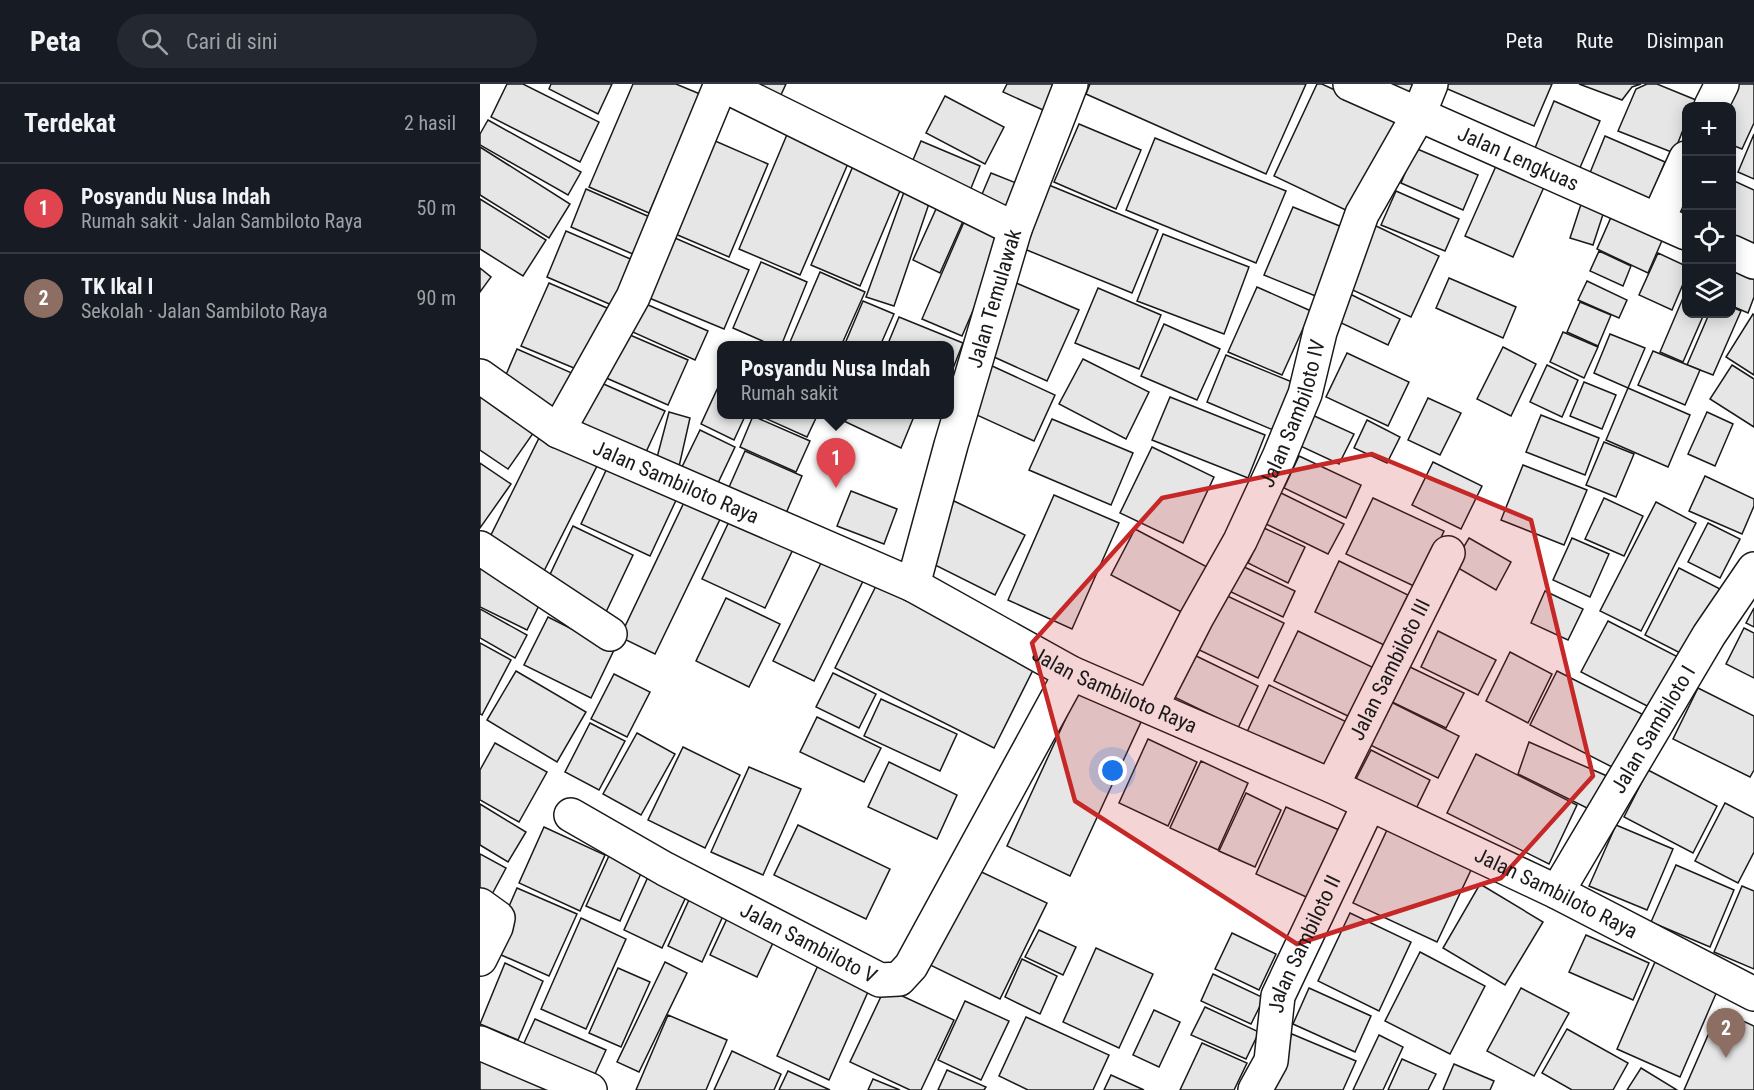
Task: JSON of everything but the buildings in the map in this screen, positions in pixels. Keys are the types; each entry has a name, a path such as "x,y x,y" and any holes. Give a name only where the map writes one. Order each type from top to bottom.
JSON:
{"street":[{"path":"558,431 633,297 721,84 1015,230"},
{"name":"Jalan Temulawak","path":"913,585 951,445 1015,230 1071,84"},
{"name":"Jalan Lengkuas","path":"1350,84 1425,99 1672,226"},
{"path":"1713,102 1722,84"},
{"name":"Jalan Sambiloto IV","path":"1151,707 1196,619 1240,541 1279,457 1305,394 1320,332 1362,214 1425,99"},
{"path":"1672,226 1682,177"},
{"path":"1736,254 1754,262"},
{"name":"Jalan Sambiloto Raya","path":"480,376 558,431 913,585 1071,673 1332,786 1557,892 1754,994"},
{"path":"480,548 610,634"},
{"name":"Jalan Sambiloto III","path":"1332,786 1448,553"},
{"name":"Jalan Sambiloto I","path":"1557,892 1709,635 1754,569"},
{"name":"Jalan Sambiloto V","path":"571,815 665,869 880,980 899,979 911,966 1071,673"},
{"name":"Jalan Sambiloto II","path":"1255,1090 1271,1061 1278,996 1369,804"},
{"path":"480,905 498,918 480,959"},
{"path":"480,1043 590,1090"}],"highlighted area":[{"path":"1372,454 1531,520 1593,776 1501,878 1297,944 1075,801 1032,643 1162,498"}],"place":[{"name":"Posyandu Nusa Indah","path":"836,488"},
{"name":"TK Ikal I","path":"1726,1058"}]}
